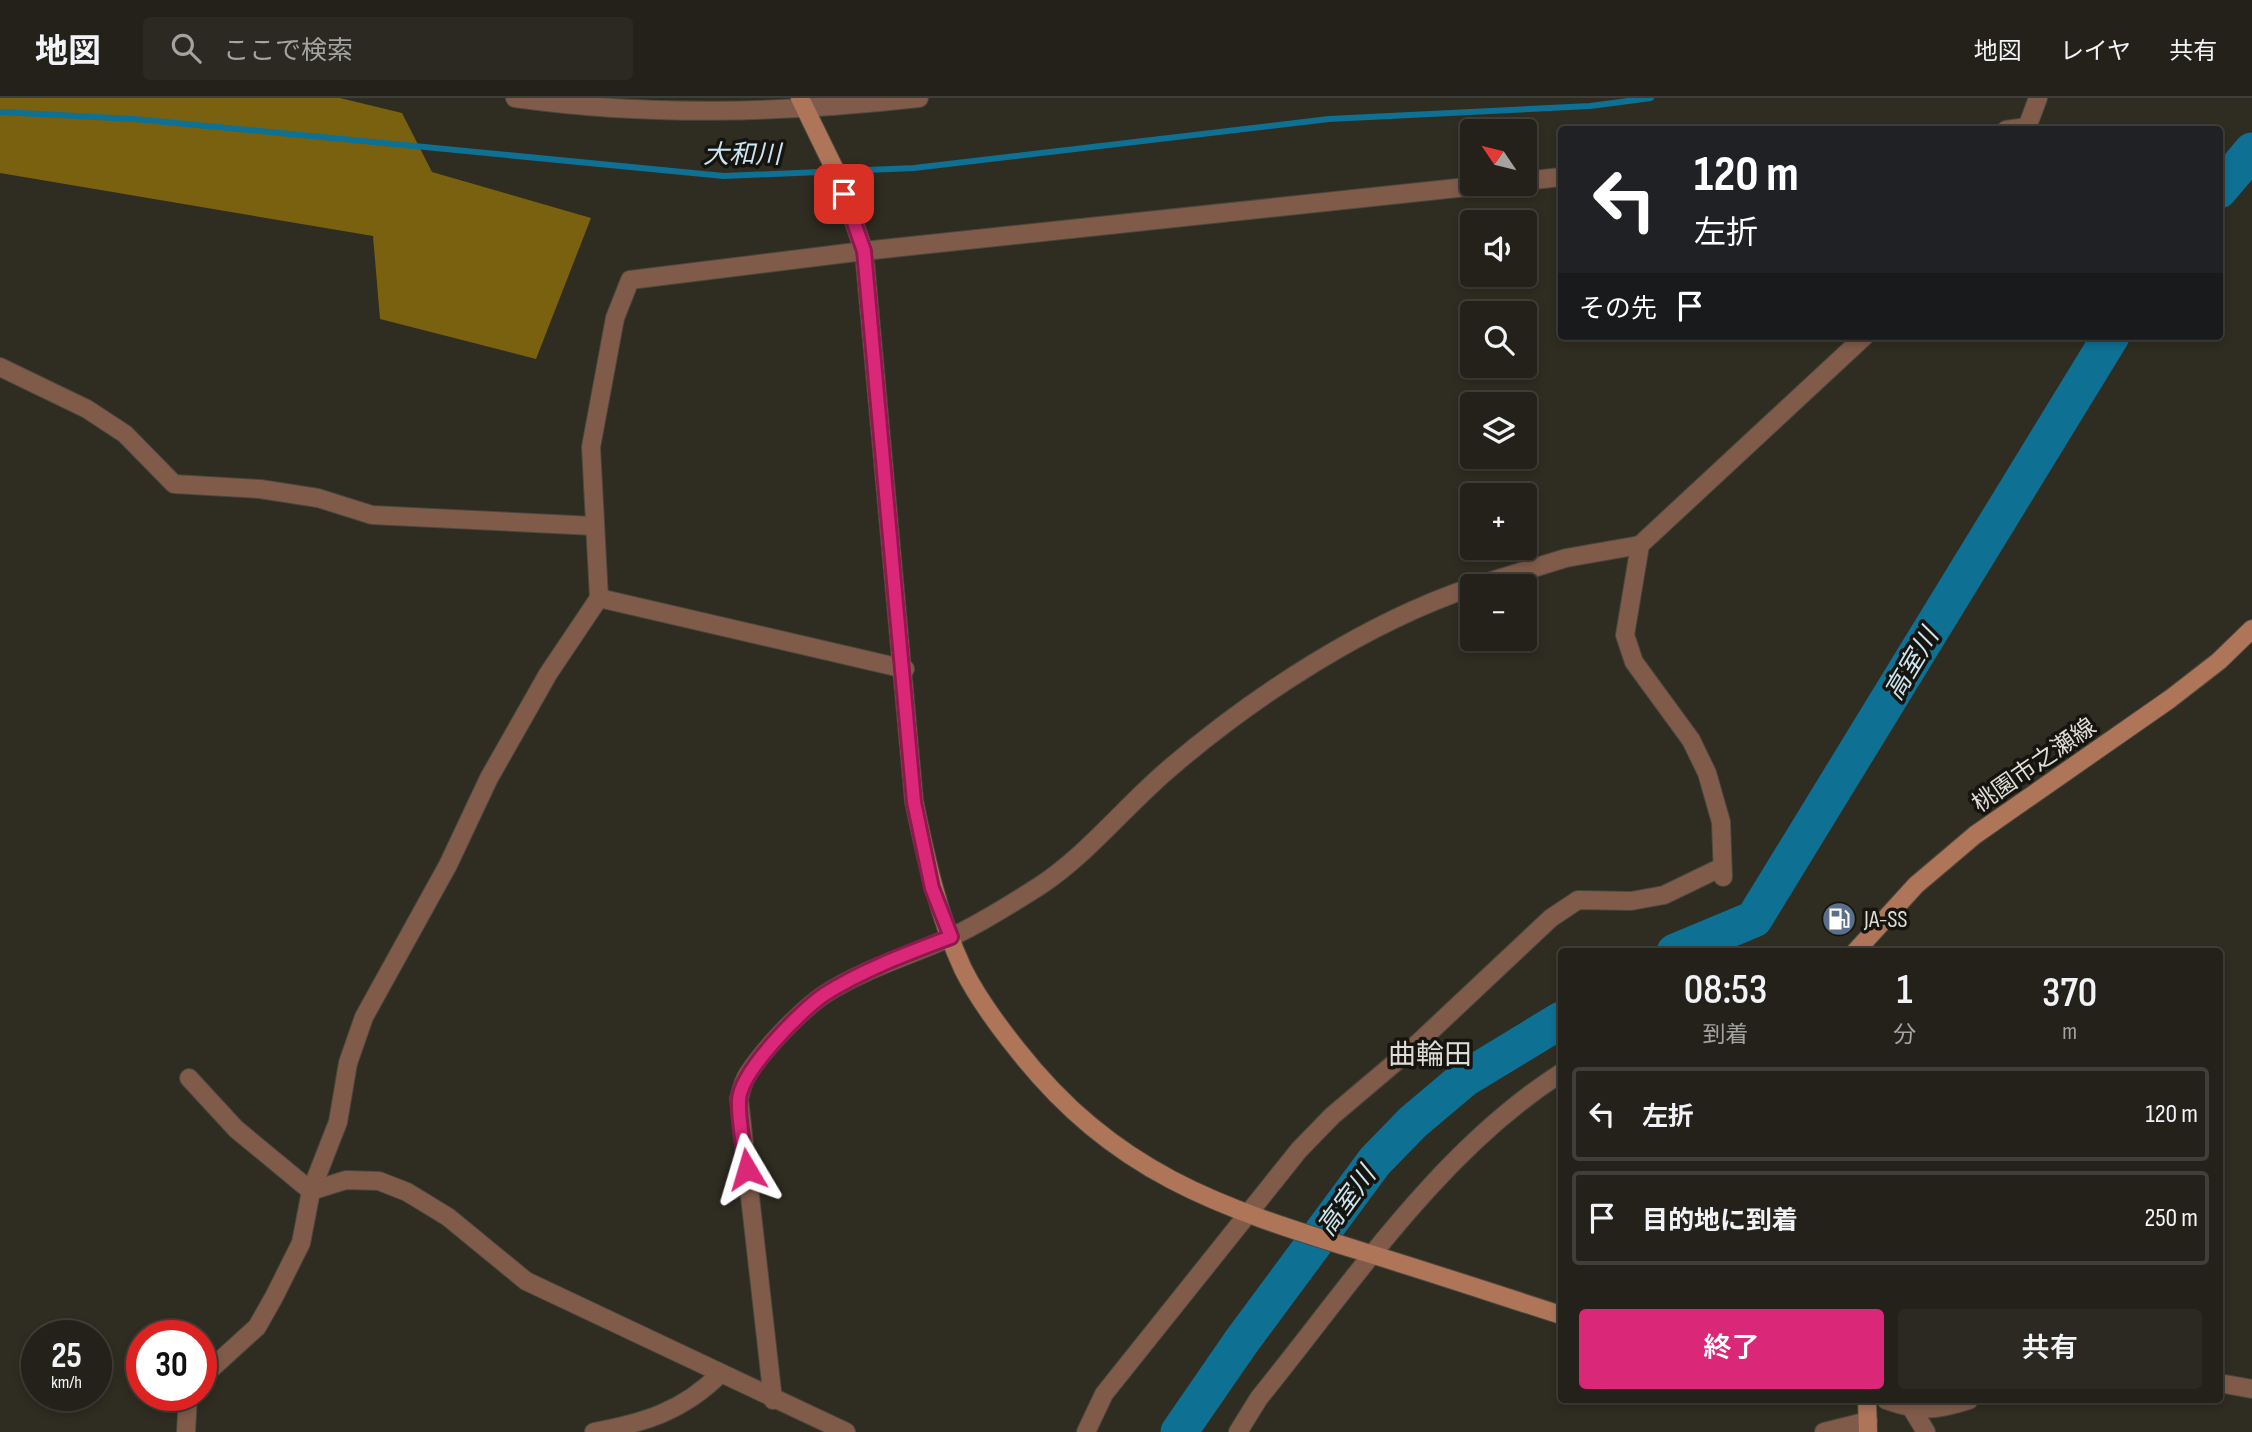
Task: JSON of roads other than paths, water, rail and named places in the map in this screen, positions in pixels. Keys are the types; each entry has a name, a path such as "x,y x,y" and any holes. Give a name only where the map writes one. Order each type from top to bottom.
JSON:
{"street":[{"path":"521,98 807,110 919,98"},
{"path":"2028,125 2038,98"},
{"path":"807,110 837,174 862,243 905,669 914,802 932,888 963,969 986,1009 1042,1082 1077,1118 1113,1145 1177,1185 1258,1218 1558,1314"},
{"path":"1537,180 1558,177"},
{"path":"217,1363 257,1327 301,1242 312,1191 338,1122 348,1063 364,1017 449,865 502,755 548,674 598,598 592,447 615,318 630,280 862,243 1460,187"},
{"path":"1515,574 1566,558 1640,545 1861,340"},
{"path":"0,367 87,409 125,434 174,484 260,489 318,498 372,515 594,526"},
{"path":"1086,1432 1104,1394 1258,1218 1299,1150 1332,1116 1417,1044 1551,918 1578,900 1632,901 1664,895 1722,872 1721,822 1707,773 1691,740 1634,662 1625,635 1640,545"},
{"path":"774,1400 739,1099 747,1076 776,1040 824,995 912,952 951,937 1043,884 1098,837 1168,769 1238,713 1298,674 1424,603 1460,591"},
{"path":"598,598 905,669"},
{"name":"桃園市之瀬線","path":"1859,948 1916,885 1975,835 2170,699 2219,661 2252,629"},
{"path":"1238,1432 1259,1398 1370,1254 1456,1159 1502,1114 1558,1075"},
{"path":"189,1078 236,1129 312,1191"},
{"path":"312,1191 346,1180 379,1181 407,1192 448,1217 526,1281 846,1432"},
{"path":"594,1432 640,1424 676,1410 704,1390 720,1374"},
{"path":"2223,1384 2252,1389"},
{"path":"1824,1432 1868,1426 1867,1403"},
{"path":"1895,1403 1912,1409 1939,1410 1960,1403"},
{"path":"1912,1409 1926,1432"},
{"path":"186,1432 187,1411"}],"waterway":[{"name":"大和川","path":"0,112 134,119 724,176 914,168 1329,119 1590,106 1651,98"},
{"name":"高室川","path":"2223,185 2252,151"},
{"name":"高室川","path":"1685,948 1754,919 2109,340"},
{"name":"高室川","path":"1179,1432 1241,1342 1375,1161 1413,1122 1464,1079 1558,1022"}],"place":[{"name":"JA-SS","path":"1839,919"}],"district":[{"name":"曲輪田","path":"1430,1054"}]}
